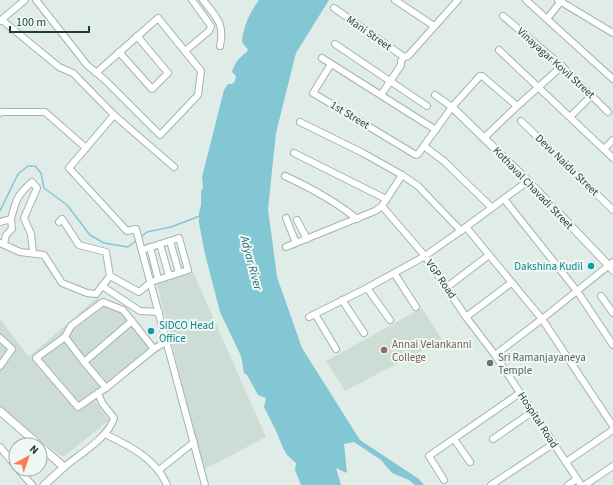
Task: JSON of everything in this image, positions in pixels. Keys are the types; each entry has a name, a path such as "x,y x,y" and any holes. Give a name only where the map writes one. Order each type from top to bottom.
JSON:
{"street":[{"path":"25,0 1,21 59,66 72,73 114,115 174,167"},
{"path":"36,0 87,65 160,134 198,95 201,71 158,18 96,73"},
{"path":"185,51 209,31 211,26 192,0"},
{"path":"203,0 221,26 222,34 220,46"},
{"path":"395,0 434,26"},
{"path":"381,95 401,65 408,60 406,57 458,0"},
{"path":"526,0 613,79"},
{"path":"547,19 560,1 612,30"},
{"name":"Mani Street","path":"334,8 406,57"},
{"name":"Vinayagar Kovil Street","path":"503,16 562,66 608,112"},
{"path":"119,52 152,89 168,73 137,36"},
{"path":"335,44 427,106"},
{"path":"499,50 613,158"},
{"path":"322,58 436,130"},
{"path":"309,98 331,64"},
{"path":"484,138 562,66"},
{"path":"492,208 450,167 424,146 452,107 481,76 517,106"},
{"name":"1st Street","path":"313,92 416,156 424,146"},
{"path":"435,95 452,107"},
{"path":"570,117 592,95"},
{"name":"Kothaval Chavadi Street","path":"452,107 612,266"},
{"path":"0,113 45,112 86,148"},
{"path":"114,115 69,168 127,231 136,229 205,485"},
{"name":"Devu Naidu Street","path":"521,121 613,210"},
{"path":"300,122 363,153 402,175 418,186 464,229 489,255 542,319 613,426"},
{"path":"604,149 613,140"},
{"path":"294,153 386,199"},
{"path":"286,247 308,239 382,206 402,175"},
{"path":"285,176 310,187 357,218"},
{"path":"336,349 312,316 425,256 528,181"},
{"path":"33,253 30,234 24,218 37,188 32,182 22,191 16,202 12,216 12,229 6,235 2,244 20,252 44,255 62,283 96,294 110,276 106,252 79,245 62,219 59,222"},
{"path":"504,199 577,291 613,345"},
{"name":"VGP Road","path":"382,206 425,256 466,317 495,355"},
{"path":"0,222 12,216 24,218"},
{"path":"286,218 296,243"},
{"path":"297,220 308,239"},
{"path":"110,276 139,292 151,282 188,270 179,238 142,250"},
{"path":"170,241 179,273"},
{"path":"160,244 169,276"},
{"path":"150,247 158,279"},
{"path":"447,287 489,255"},
{"path":"495,355 577,291 612,266"},
{"path":"394,273 416,307"},
{"path":"466,317 511,283"},
{"path":"102,286 140,311 159,312"},
{"path":"367,288 390,320"},
{"path":"601,296 613,313"},
{"path":"342,300 364,333"},
{"path":"154,349 123,310 103,302 70,326 65,337 36,358 78,407 106,388 154,349 167,341"},
{"path":"84,362 132,321"},
{"path":"65,337 106,388"},
{"path":"0,338 12,349 0,366"},
{"name":"Hospital Road","path":"495,355 581,485"},
{"path":"44,485 106,434 112,425 114,418 100,399 98,393"},
{"path":"444,480 429,456 520,393"},
{"path":"493,439 532,412"},
{"path":"1,415 28,437"},
{"path":"566,462 613,430"},
{"path":"106,434 136,450 159,470 167,485"},
{"path":"454,439 470,462"},
{"path":"159,470 194,442"},
{"path":"491,485 553,444"},
{"path":"0,447 8,456"},
{"path":"48,454 64,467"},
{"path":"585,485 613,466"},
{"path":"25,477 32,485"},
{"path":"568,485 577,479"}],"shaded area":[{"path":"193,272 266,437 203,470 157,284"},
{"path":"97,298 122,307 160,350 95,401 109,420 65,456 61,456 48,445 48,437 38,437 0,406 0,319 29,357"},
{"name":"Annai Velankanni College","path":"422,308 442,340 345,391 326,361"}],"water":[{"name":"Adyar River","path":"259,0 329,0 296,53 276,133 268,209 277,277 302,348 360,440 419,479 424,485 415,485 409,480 392,473 381,460 354,442 344,444 347,473 336,468 341,485 301,485 295,470 296,463 287,455 283,448 264,407 266,398 258,395 247,375 244,373 241,356 220,312 205,254 199,223 201,191 203,188 202,177 224,90 228,84 232,84 235,81 236,76 232,72 235,64 248,50 242,42 245,25"}],"waterway":[{"path":"0,211 18,174 28,166 35,166 41,173 44,188 67,205 90,235 104,243 128,247 137,240"},
{"path":"140,238 147,232 171,227 200,216"}],"place":[{"name":"Dakshina Kudil","path":"591,266"},
{"name":"SIDCO Head Office","path":"151,331"},
{"name":"Annai Velankanni College","path":"384,350"},
{"name":"Sri Ramanjayaneya Temple","path":"490,363"}]}
